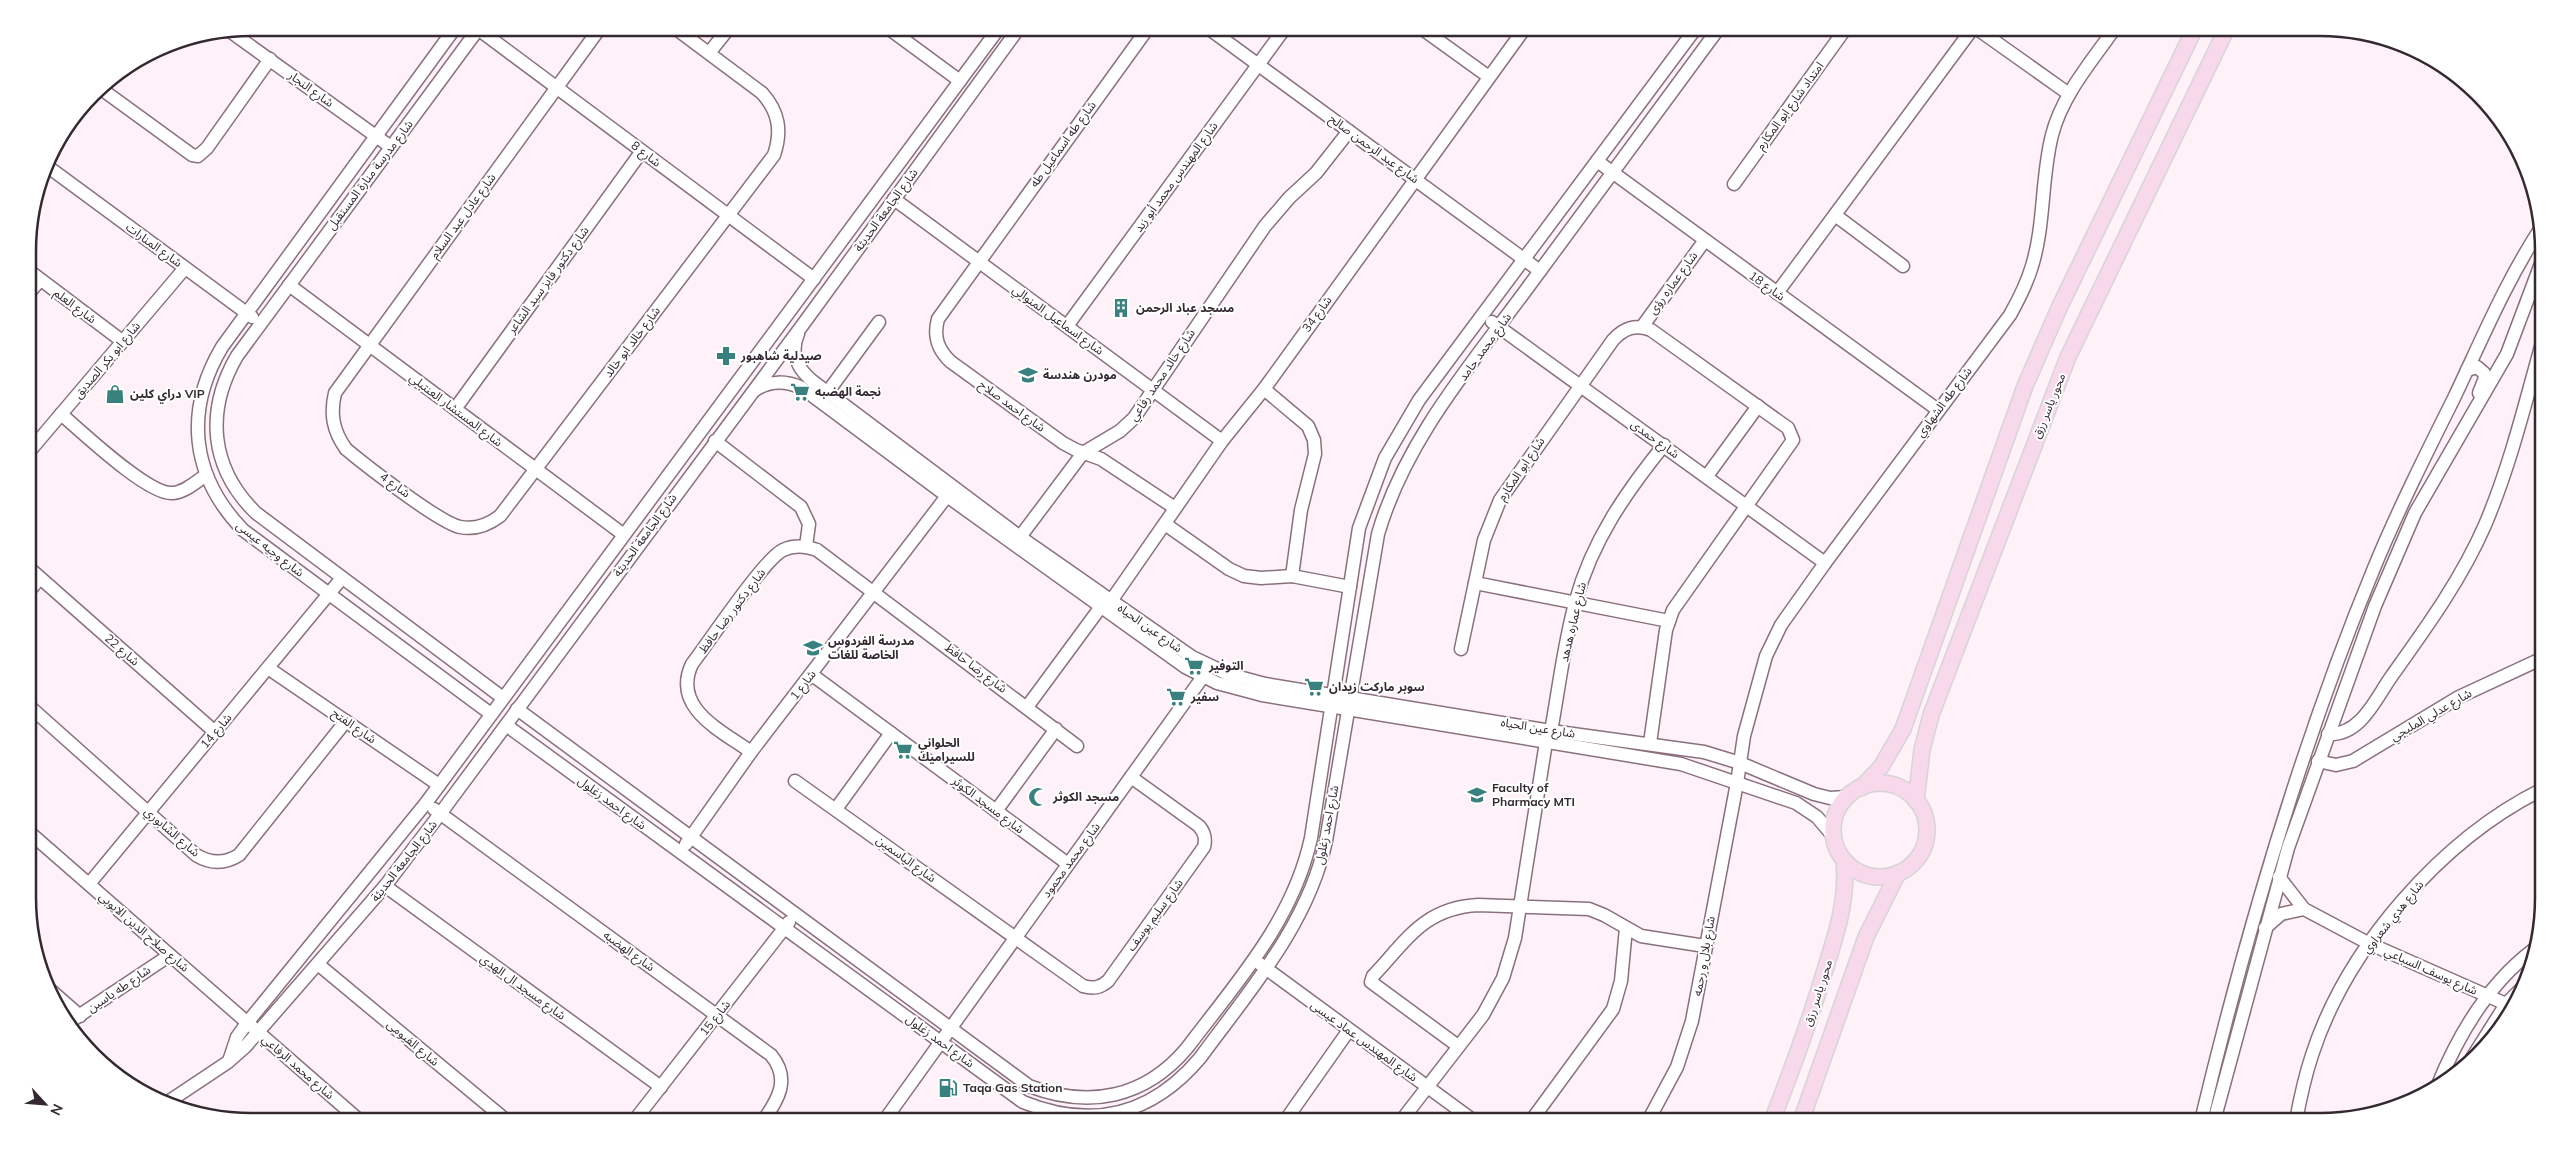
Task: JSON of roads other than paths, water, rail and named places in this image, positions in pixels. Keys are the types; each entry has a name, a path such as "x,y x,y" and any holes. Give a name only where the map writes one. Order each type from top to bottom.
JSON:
{"main road":[{"path":"1862,788 1878,784 1895,786 1916,801 1926,824 1925,841 1913,864 1898,873 1882,877 1865,875 1844,860 1834,837 1835,820 1847,797 1862,788 1881,767 1900,736 2010,428 2039,354 2191,36"},
{"name":"محور ياسر رزق","path":"1916,801 1922,750 1931,715 2051,397 2090,310 2223,36"},
{"name":"محور ياسر رزق","path":"1775,1113 1804,1035 1839,924 1845,886 1844,860"},
{"path":"1804,1113 1866,937 1898,873"}],"street":[{"name":"شارع مدرسة منارة المستقبل","path":"246,312 449,36"},
{"name":"شارع مدرسة منارة المستقبل","path":"260,323 473,36"},
{"name":"شارع 8","path":"489,36 814,279"},
{"name":"شارع عادل عبد السلام","path":"370,345 594,36"},
{"name":"شارع خالد ابو خالد","path":"536,469 727,214 774,155 777,144 778,122 772,106 762,93 686,36"},
{"path":"710,53 722,36"},
{"path":"899,36 960,81"},
{"name":"شارع الجامعة الحديثة","path":"228,1062 238,1037 247,1023 426,803 993,36"},
{"name":"شارع الجامعة الحديثة","path":"174,1098 228,1062 259,1033 385,886 804,323 1013,36"},
{"name":"شارع طه اسماعيل طه","path":"978,261 1142,36"},
{"name":"شارع عبد الرحمن صالح","path":"1219,36 1540,271"},
{"name":"شارع المهندس محمد أبو زيد","path":"1067,326 1279,36"},
{"path":"1432,36 1489,76"},
{"name":"شارع 34","path":"1027,707 1106,605 1222,441 1264,389 1519,36"},
{"name":"شارع محمد حامد","path":"1332,708 1359,528 1385,458 1419,400 1484,316 1690,36"},
{"name":"شارع محمد حامد","path":"1348,710 1378,534 1390,496 1406,460 1421,435 1499,327 1713,36"},
{"name":"امتداد شارع ابو المكارم","path":"1734,184 1840,36"},
{"path":"1777,293 1968,36"},
{"path":"1986,36 2069,94"},
{"name":"شارع طه الشهاوي","path":"1740,763 1744,736 1766,656 1781,625 2010,314 2023,291 2032,267 2038,241 2052,134 2069,94 2109,36"},
{"name":"شارع النجار","path":"238,37 391,147"},
{"path":"107,93 192,155 198,156 207,148 270,59"},
{"name":"شارع خالد محمد رفاعي","path":"1020,537 1083,453 1128,425 1265,226 1289,198 1316,173 1349,131"},
{"name":"شارع دكتور فايز سيد الشاعر","path":"455,409 642,151"},
{"path":"904,157 918,167"},
{"name":"شارع 18","path":"1597,161 1938,410"},
{"name":"شارع المنارات","path":"53,170 260,323"},
{"name":"شارع اسماعيل المنوالي","path":"894,199 1222,441"},
{"path":"1835,215 1903,266"},
{"path":"2204,1113 2261,893 2304,755 2374,568 2506,285 2534,239"},
{"name":"شارع عماره رؤى","path":"1642,327 1704,240"},
{"name":"شارع احمد صلاح","path":"978,261 938,319 936,338 939,347 952,362 1062,442 1083,453 1101,459 1175,508"},
{"name":"شارع ابو بكر الصديق","path":"36,444 185,268"},
{"name":"شارع العلم","path":"36,277 122,341"},
{"path":"36,285 40,280"},
{"path":"2216,1113 2279,877 2318,761 2371,615 2401,543 2507,354 2535,280"},
{"name":"شارع المستشار العنتبلي","path":"289,285 624,535"},
{"name":"شارع وجيه عيسى","path":"246,312 214,361 202,392 198,434 206,475 221,504 243,530 491,714"},
{"name":"شارع حمدى","path":"1484,316 1825,563"},
{"path":"827,393 879,322"},
{"name":"شارع وجيه عيسى","path":"260,323 237,356 222,387 216,421 220,455 229,479 243,501 269,524 503,698"},
{"name":"شارع عين الحياه","path":"804,323 794,347 798,364 808,378 1020,537 1106,605"},
{"name":"شارع ابو المكارم","path":"1461,649 1484,540 1500,500 1579,385 1620,332 1630,327 1642,327"},
{"path":"1642,327 1651,330 1788,428 1792,440 1678,600 1668,621 1650,743"},
{"name":"شارع 4","path":"370,345 335,392 332,404 333,422 339,439 355,456 442,519 451,524 466,528 482,527 500,516 536,469"},
{"path":"2468,370 2477,367 2484,373 2486,378 2477,405"},
{"path":"2328,734 2343,734 2360,722 2429,626 2458,577 2484,526 2504,476 2535,368"},
{"name":"شارع عين الحياه","path":"751,393 772,383 788,383 802,388 947,496 1106,605 1192,657 1207,672 1247,692 1332,708 1548,736 1650,743 1704,752 1740,763 1814,794 1830,798 1847,797"},
{"path":"1264,389 1308,426 1314,440 1315,454 1301,510 1292,576"},
{"path":"1707,476 1758,406"},
{"path":"61,414 136,478 155,490 172,493 186,489 206,475"},
{"path":"715,441 801,507 809,524 806,546 817,550 874,591"},
{"name":"شارع عماره هدهد","path":"1407,1113 1483,1015 1503,978 1515,938 1548,736 1576,601 1585,573 1610,521 1630,488 1664,446"},
{"path":"658,489 671,500"},
{"name":"شارع 1","path":"680,852 751,752 947,496"},
{"path":"1165,524 1236,573 1252,578 1292,576 1350,587"},
{"name":"شارع دكتور رضا حافظ","path":"751,752 699,714 693,707 686,690 688,672 774,556 784,549 806,546"},
{"name":"شارع 22","path":"36,574 215,732"},
{"path":"36,583 40,578"},
{"name":"شارع 14","path":"89,884 342,578"},
{"path":"1475,583 1576,601 1668,621"},
{"name":"شارع رضا حافظ","path":"874,591 1077,746"},
{"name":"شارع عدلي المليجي","path":"2318,761 2336,765 2353,761 2459,697 2535,662"},
{"name":"شارع الفتح","path":"268,668 439,785"},
{"name":"شارع عين الحياه","path":"1207,672 1350,697 1669,761 1804,807 1823,823 1834,837"},
{"name":"شارع محمد محمود","path":"890,1113 1207,672"},
{"name":"شارع مسجد الكوثر","path":"811,674 1068,864"},
{"name":"شارع احمد زغلول","path":"517,709 996,1064 1029,1086 1067,1098 1096,1098 1125,1092 1160,1074 1176,1061 1254,960 1287,909 1308,851 1332,708"},
{"name":"شارع احمد زغلول","path":"1105,1113 1130,1109 1156,1097 1186,1075 1265,968 1300,916 1313,886 1323,854 1348,710"},
{"name":"شارع الشابوري","path":"36,712 204,860 222,862 240,855 346,721"},
{"name":"شارع احمد زغلول","path":"506,725 1023,1102 1051,1112 1060,1113"},
{"path":"996,811 1056,730"},
{"path":"836,809 891,733"},
{"name":"شارع بلال و رحمه","path":"1652,1113 1677,1067 1692,1021 1740,763"},
{"name":"شارع سليم يوسف","path":"1016,938 1083,986 1096,988 1108,981 1204,847 1205,836 1199,826 1131,777"},
{"name":"شارع الياسمين","path":"795,781 1016,938"},
{"name":"شارع هدي شعراوي","path":"2298,1113 2312,1054 2330,1012 2368,943 2420,882 2458,847 2494,819 2535,793"},
{"name":"شارع الهضبه","path":"426,803 717,1015 777,1062 782,1078 780,1095 768,1113"},
{"name":"شارع صلاح الدين الايوبي","path":"36,838 259,1033"},
{"path":"1308,851 1323,854"},
{"name":"شارع يوسف السباعي","path":"2279,877 2304,909 2368,943 2506,1004"},
{"name":"شارع مسجد ال الهدي","path":"385,886 661,1087"},
{"path":"1458,1046 1373,986 1372,978 1425,921 1438,913 1463,906 1589,909 1649,938 1706,946"},
{"path":"2264,929 2281,914 2304,909"},
{"name":"شارع 15","path":"640,1113 795,915"},
{"path":"1537,1113 1613,1009 1621,981 1626,928"},
{"name":"شارع طه ياسين","path":"75,1020 170,955"},
{"path":"2442,1074 2460,1036 2486,995 2526,957"},
{"name":"شارع المهندس عماد عيسى","path":"1254,960 1463,1113"},
{"name":"شارع الفيومى","path":"319,965 496,1113"},
{"path":"62,1001 80,1016"},
{"path":"2495,1022 2506,1004"},
{"path":"1291,1113 1349,1030"},
{"name":"شارع محمد الرفاعي","path":"259,1033 350,1113"},
{"path":"988,1076 996,1064"}],"place":[{"name":"مسجد عباد الرحمن","path":"1121,308"},
{"name":"صيدلية شاهبور","path":"726,356"},
{"name":"مودرن هندسة","path":"1028,375"},
{"name":"نجمة الهضبه","path":"800,392"},
{"name":"دراي كلين VIP","path":"115,394"},
{"name":"مدرسة الفردوس الخاصة للغات","path":"813,648"},
{"name":"التوفير","path":"1194,666"},
{"name":"سوبر ماركت زيدان","path":"1314,687"},
{"name":"سفير","path":"1176,697"},
{"name":"الحلواني للسيراميك","path":"903,750"},
{"name":"Faculty of Pharmacy MTI","path":"1477,795"},
{"name":"مسجد الكوثر","path":"1038,797"},
{"name":"Taqa Gas Station","path":"948,1088"}]}
